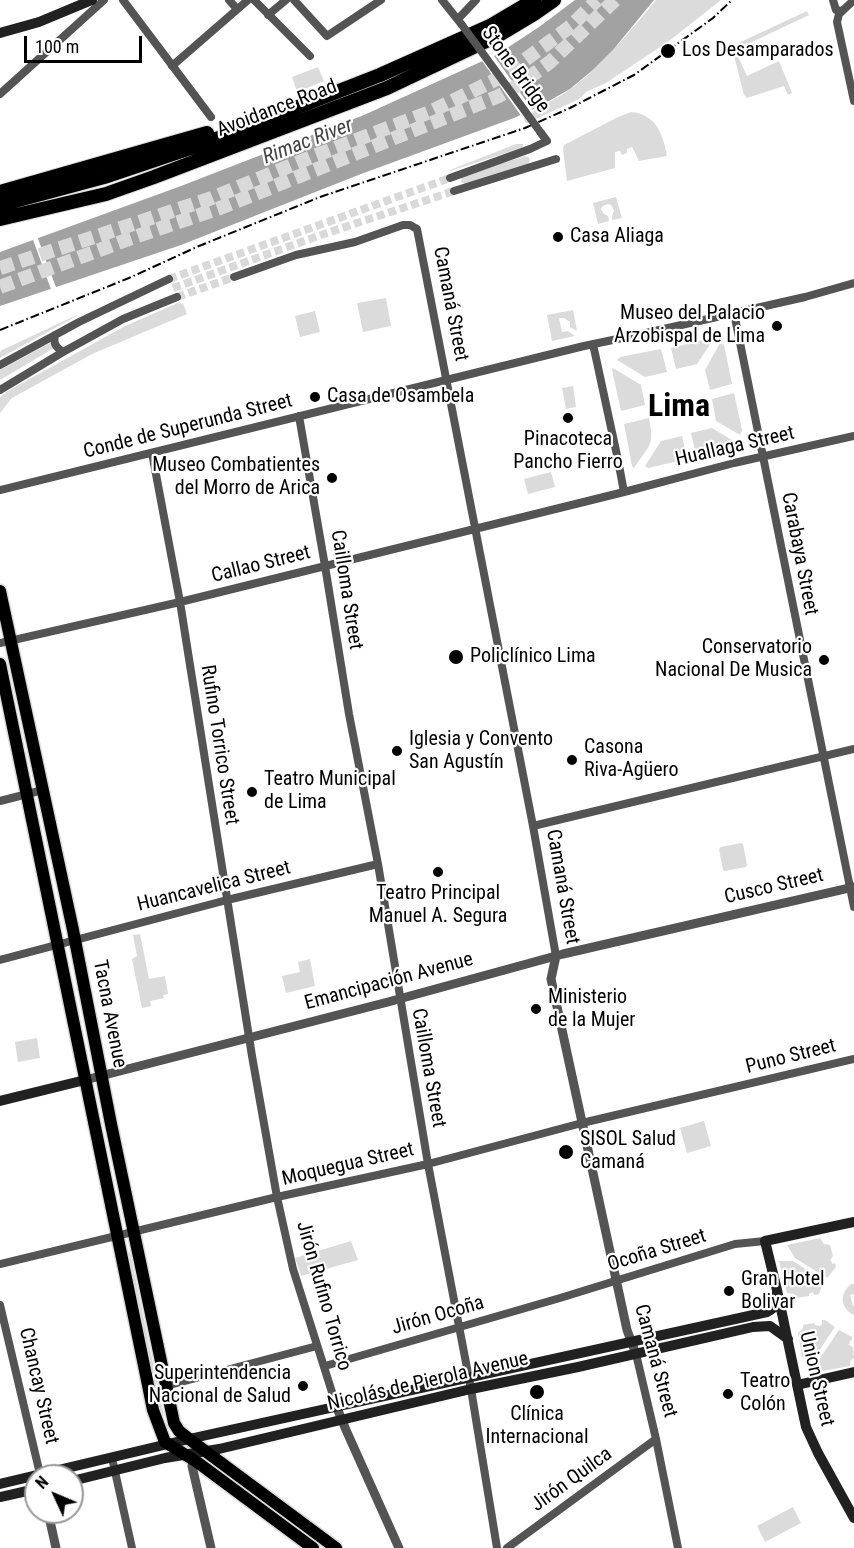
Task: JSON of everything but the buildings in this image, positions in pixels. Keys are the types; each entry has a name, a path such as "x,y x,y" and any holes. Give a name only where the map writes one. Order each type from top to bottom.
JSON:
{"highway":[{"name":"Avoidance Road","path":"0,205 104,177 247,127 381,75 490,26 534,0"},
{"name":"Avoidance Road","path":"0,219 106,194 387,88 499,35 554,0"},
{"path":"0,192 213,132 247,127"}],"main road":[{"path":"0,33 39,22 92,0"},
{"name":"Tacna Avenue","path":"0,591 5,642 43,790 77,940 101,1076 174,1423 179,1431 189,1439 336,1548"},
{"name":"Tacna Avenue","path":"0,664 81,1081 153,1410 165,1445"},
{"name":"Tacna Avenue","path":"0,703 24,795"},
{"path":"0,1101 81,1081"},
{"path":"765,1241 854,1222"},
{"name":"Union Street","path":"765,1241 806,1427 854,1518"},
{"name":"Nicolás de Pierola Avenue","path":"165,1445 767,1312 774,1308 777,1290"},
{"name":"Nicolás de Pierola Avenue","path":"84,1478 753,1327 773,1328 788,1339"},
{"path":"797,1385 854,1372"},
{"path":"84,1465 165,1445 313,1548"},
{"path":"181,1455 192,1466 303,1548"},
{"path":"0,1484 24,1479"},
{"path":"0,1497 24,1492"}],"street":[{"path":"0,94 104,0"},
{"path":"123,0 211,117"},
{"path":"229,0 237,9"},
{"path":"172,66 248,0"},
{"path":"254,0 310,56"},
{"path":"268,15 286,0"},
{"path":"294,0 327,36 381,0"},
{"name":"Stone Bridge","path":"442,0 547,141 450,178"},
{"path":"460,22 476,0"},
{"path":"833,0 835,9 841,11"},
{"path":"853,0 841,11 837,22 854,101"},
{"path":"454,191 556,159"},
{"name":"Camaná Street","path":"234,277 296,255 355,242 403,225 410,225 417,229 533,826 556,956 551,979 627,1330 636,1354 656,1439 678,1548"},
{"path":"0,365 56,335 145,297 169,279"},
{"name":"Conde de Superunda Street","path":"0,490 593,344 804,297 854,283"},
{"path":"141,311 145,297"},
{"path":"0,390 123,319 177,297"},
{"name":"Carabaya Street","path":"734,313 823,756 852,887 854,907"},
{"path":"56,335 55,345 63,352"},
{"path":"593,344 624,492"},
{"name":"Cailloma Street","path":"299,416 349,714 378,864 428,1164 469,1377 497,1548"},
{"name":"Huallaga Street","path":"624,492 689,474 854,436"},
{"name":"Rufino Torrico Street","path":"152,453 180,602 249,1037 277,1197"},
{"name":"Callao Street","path":"5,642 180,602 624,492"},
{"path":"533,826 854,749"},
{"path":"0,801 43,790"},
{"name":"Huancavelica Street","path":"0,960 227,900 378,864"},
{"name":"Cusco Street","path":"703,922 852,887"},
{"name":"Emancipación Avenue","path":"81,1081 400,999 556,956 703,922"},
{"name":"Puno Street","path":"737,1087 854,1059"},
{"name":"Moquegua Street","path":"0,1264 277,1197 428,1164 582,1123 737,1087"},
{"name":"Jirón Rufino Torrico","path":"277,1197 293,1269 337,1408 399,1548"},
{"name":"Ocoña Street","path":"458,1327 735,1244 765,1241"},
{"name":"Chancay Street","path":"0,1305 37,1464"},
{"name":"Jirón Ocoña","path":"325,1366 458,1327"},
{"path":"166,1386 317,1346"},
{"name":"Jirón Quilca","path":"507,1548 656,1439"},
{"path":"112,1458 132,1548"},
{"path":"192,1466 211,1548"},
{"path":"51,1524 56,1548"}],"shaded area":[{"path":"656,0 721,0 669,41 606,83 586,92 579,99 525,122 524,118 570,90 598,66"},
{"path":"807,11 809,15 735,50 747,76 779,61 792,93 788,95 784,86 747,98 744,95 732,46"},
{"path":"318,67 324,81 297,92 292,77"},
{"path":"631,112 647,117 657,127 667,156 639,161 632,147 622,155 620,151 615,152 615,168 567,181 564,145"},
{"path":"516,144 523,144 523,146 450,171 450,170"},
{"path":"525,156 530,159 528,165 465,184 461,182 465,175"},
{"path":"616,197 622,218 612,220 614,210 608,204 601,209 608,216 609,221 598,224 593,203"},
{"path":"386,298 391,326 363,332 357,303"},
{"path":"180,302 183,303 187,314 92,354 12,398 0,413 0,397 8,391 125,326"},
{"path":"573,310 577,331 570,327 570,322 559,318 562,332 568,331 575,336 552,341 547,315"},
{"path":"315,311 320,332 300,337 295,316"},
{"path":"77,316 0,358 2,350"},
{"path":"710,338 713,340 697,364 676,369 671,348"},
{"path":"52,342 54,348 0,380 0,370"},
{"path":"720,343 724,345 732,384 710,390 705,370"},
{"path":"661,349 667,372 645,377 617,360 620,357"},
{"path":"613,368 641,385 645,405 621,411"},
{"path":"573,386 576,407 566,409 562,388"},
{"path":"734,393 742,430 740,435 716,421 712,399"},
{"path":"649,418 651,440 634,468 624,424"},
{"path":"712,428 735,442 733,446 696,455 691,433"},
{"path":"682,436 687,459 648,468 645,466 661,441"},
{"path":"551,472 555,487 528,494 524,479"},
{"path":"741,843 746,867 723,870 719,849"},
{"path":"140,934 149,979 165,976 168,994 163,995 164,998 150,1001 151,1006 142,1008 132,959 137,956 133,935"},
{"path":"310,959 315,986 286,993 282,976 300,972 298,962"},
{"path":"37,1038 40,1058 18,1062 15,1042"},
{"path":"704,1121 711,1146 687,1153 680,1128"},
{"path":"820,1238 824,1244 830,1245 833,1256 830,1260 833,1264 835,1263 836,1267 827,1278 795,1258 787,1245"},
{"path":"351,1241 358,1260 301,1276 295,1258"},
{"path":"130,1252 164,1416 161,1417 127,1253"},
{"path":"779,1261 793,1261 824,1281 819,1294 815,1295 812,1292 809,1296 796,1298 794,1294 787,1293"},
{"path":"851,1284 854,1284 854,1294 850,1295 854,1315 846,1309 843,1301 844,1292"},
{"path":"822,1320 835,1327 814,1358 808,1361 802,1357 798,1333 803,1325 814,1323 820,1326"},
{"path":"839,1330 852,1337 849,1345 853,1347 854,1358 850,1361 850,1366 823,1371 819,1368 818,1361"},
{"path":"793,1507 801,1523 765,1542 757,1526"}],"water":[{"name":"Rimac River","path":"575,0 654,0 613,50 594,69 570,89 540,106 514,118 361,174 181,245 0,306 0,252 181,186 364,115 498,54"}],"pier":[{"path":"492,53 534,112 522,117 480,58"},
{"path":"37,236 57,290 52,292 32,237"}],"tunnel":[{"path":"0,268 212,198 430,112 503,76 571,26 597,0"},
{"path":"0,287 220,208 499,96 550,62 615,0"},
{"path":"169,279 450,178"},
{"path":"173,288 321,235 454,191"},
{"path":"177,297 234,277"}],"railway":[{"path":"0,330 320,197 525,128 570,108 634,75 713,18 732,0"}],"place":[{"name":"Los Desamparados","path":"668,51"},
{"name":"Casa Aliaga","path":"558,237"},
{"name":"Museo del Palacio Arzobispal de Lima","path":"777,326"},
{"name":"Casa de Osambela","path":"315,397"},
{"name":"Pinacoteca Pancho Fierro","path":"568,418"},
{"name":"Museo Combatientes del Morro de Arica","path":"332,478"},
{"name":"Policlínico Lima","path":"456,657"},
{"name":"Conservatorio Nacional De Musica","path":"824,660"},
{"name":"Iglesia y Convento San Agustín","path":"397,751"},
{"name":"Casona Riva-Agüero","path":"572,760"},
{"name":"Teatro Municipal de Lima","path":"252,792"},
{"name":"Teatro Principal Manuel A. Segura","path":"438,872"},
{"name":"Ministerio de la Mujer","path":"536,1009"},
{"name":"SISOL Salud Camaná","path":"566,1152"},
{"name":"Gran Hotel Bolivar","path":"729,1291"},
{"name":"Superintendencia Nacional de Salud","path":"303,1386"},
{"name":"Clínica Internacional","path":"537,1392"},
{"name":"Teatro Colón","path":"728,1394"}],"district":[{"name":"Lima","path":"679,408"}]}
